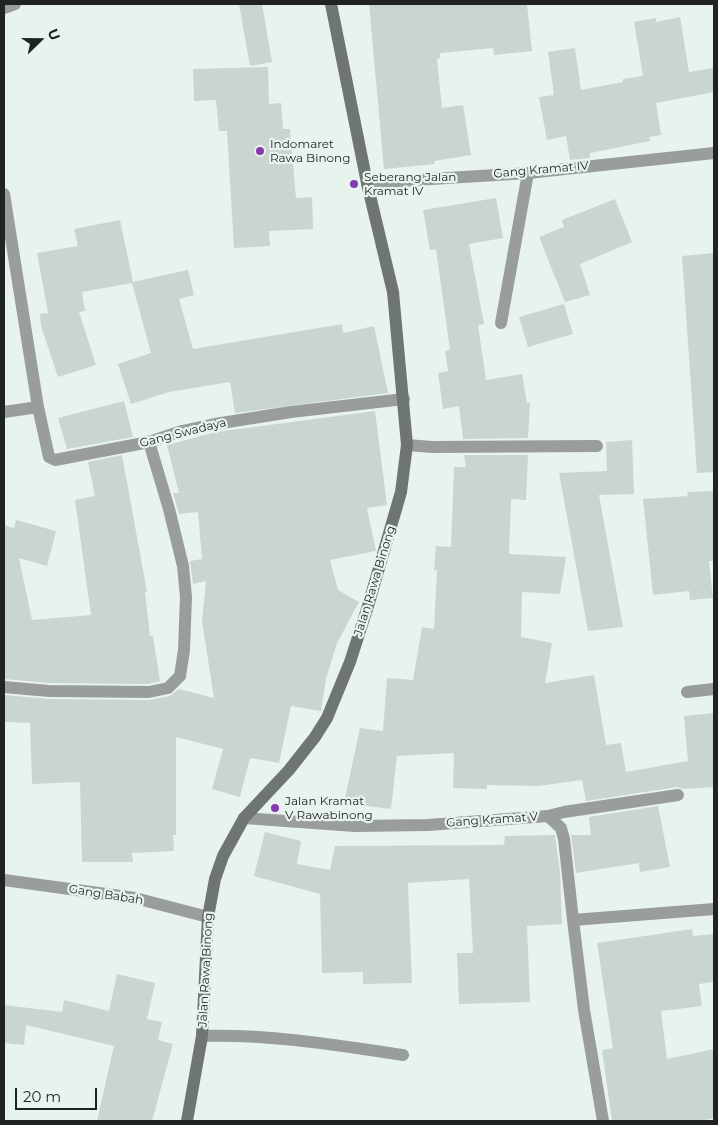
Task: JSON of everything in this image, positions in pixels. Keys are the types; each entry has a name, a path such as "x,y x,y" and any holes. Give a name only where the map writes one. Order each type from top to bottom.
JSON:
{"main road":[{"name":"Jalan Rawa Binong","path":"187,1121 202,1036 208,916 215,879 223,856 244,818 289,770 315,737 327,718 350,662 391,531 401,492 407,445 393,292 368,183 331,4"}],"street":[{"path":"4,8 15,4"},
{"name":"Gang Kramat IV","path":"368,183 528,173 714,153"},
{"path":"501,323 528,173"},
{"path":"4,194 38,407 4,412"},
{"name":"Gang Swadaya","path":"38,407 49,457 55,460 149,442 182,431 216,424 291,412 404,399"},
{"path":"4,687 49,691 149,692 168,688 180,676 184,650 186,598 183,566 170,509 149,442"},
{"path":"407,445 432,447 597,446"},
{"path":"687,692 714,689"},
{"path":"548,816 678,795"},
{"name":"Gang Kramat V","path":"244,818 355,826 428,825 548,816 561,828 564,840 584,1010 602,1121"},
{"name":"Gang Babah","path":"4,880 135,898 208,916"},
{"path":"572,920 714,909"},
{"path":"202,1036 242,1035 333,1044 403,1055"}],"building":[{"path":"239,4 262,4 272,62 250,66"},
{"path":"369,4 527,4 532,51 494,55 493,48 440,53 440,58 437,59 442,108 463,105 471,155 434,161 435,164 384,169"},
{"path":"680,17 689,72 714,68 714,92 656,103 661,135 649,137 650,141 590,153 590,158 570,160 566,136 547,140 539,97 554,95 548,52 575,48 581,90 623,82 623,79 643,76 634,22 656,18 656,22"},
{"path":"268,67 269,104 281,103 283,129 290,129 296,198 312,197 313,229 269,231 270,246 234,248 227,131 219,131 216,100 194,101 193,69"},
{"path":"496,198 503,238 469,244 484,324 478,325 486,380 522,374 527,403 530,403 528,438 463,439 459,406 443,409 438,373 448,371 445,351 450,350 436,249 430,250 423,210"},
{"path":"615,199 632,242 580,264 590,295 565,302 539,237 564,227 562,220"},
{"path":"120,220 133,282 188,270 194,295 179,299 193,349 342,324 343,333 374,326 388,393 235,413 230,382 169,392 131,404 118,364 151,353 132,283 82,292 85,311 79,312 96,365 58,377 41,326 40,314 48,313 37,253 78,246 74,229"},
{"path":"714,253 714,472 697,473 682,256"},
{"path":"564,304 573,334 528,347 519,317"},
{"path":"124,401 133,437 67,449 58,418"},
{"path":"375,411 387,505 367,508 376,551 330,560 338,590 359,602 337,643 326,679 321,711 291,706 279,763 250,758 240,797 212,789 223,749 176,737 176,835 173,835 174,851 132,853 133,862 82,862 80,782 32,784 30,723 4,722 4,695 49,699 149,700 170,696 179,689 214,698 202,621 206,581 193,584 190,561 202,559 198,512 179,514 173,493 179,493 167,445 216,432"},
{"path":"632,440 634,494 599,495 623,627 588,631 559,473 607,471 606,442"},
{"path":"122,455 147,592 145,592 150,636 153,636 160,681 148,684 49,683 4,679 4,525 14,528 16,520 56,531 47,566 19,558 32,620 91,615 75,500 95,496 88,462"},
{"path":"464,455 528,455 526,500 511,499 509,554 566,557 560,594 522,592 521,637 552,643 545,683 594,675 606,745 621,743 626,772 688,761 684,716 714,713 714,787 683,789 677,787 586,801 582,780 538,786 487,785 487,789 453,788 454,753 397,756 391,809 344,803 360,728 383,731 387,678 413,680 422,627 434,629 437,570 434,570 436,546 451,547 454,467 466,467"},
{"path":"714,491 714,561 709,561 713,598 690,600 689,591 653,595 643,499 688,496 687,492"},
{"path":"658,806 670,867 640,872 639,863 576,873 571,835 591,835 589,817"},
{"path":"265,832 301,841 297,864 330,870 335,846 504,845 505,836 555,835 560,873 562,924 527,926 530,1002 459,1004 457,953 473,953 469,879 408,883 412,983 363,984 363,972 322,973 320,894 254,876"},
{"path":"692,929 693,936 714,934 714,982 699,984 702,1006 661,1011 667,1059 714,1049 714,1118 700,1121 612,1121 602,1050 613,1048 597,943"},
{"path":"117,974 155,983 147,1019 162,1022 158,1040 173,1044 152,1121 97,1121 114,1046 26,1025 24,1045 4,1043 4,1005 62,1012 64,1000 109,1011"}],"place":[{"name":"Indomaret Rawa Binong","path":"260,151"},
{"name":"Seberang Jalan Kramat IV","path":"354,184"},
{"name":"Jalan Kramat V Rawabinong","path":"275,808"}]}
